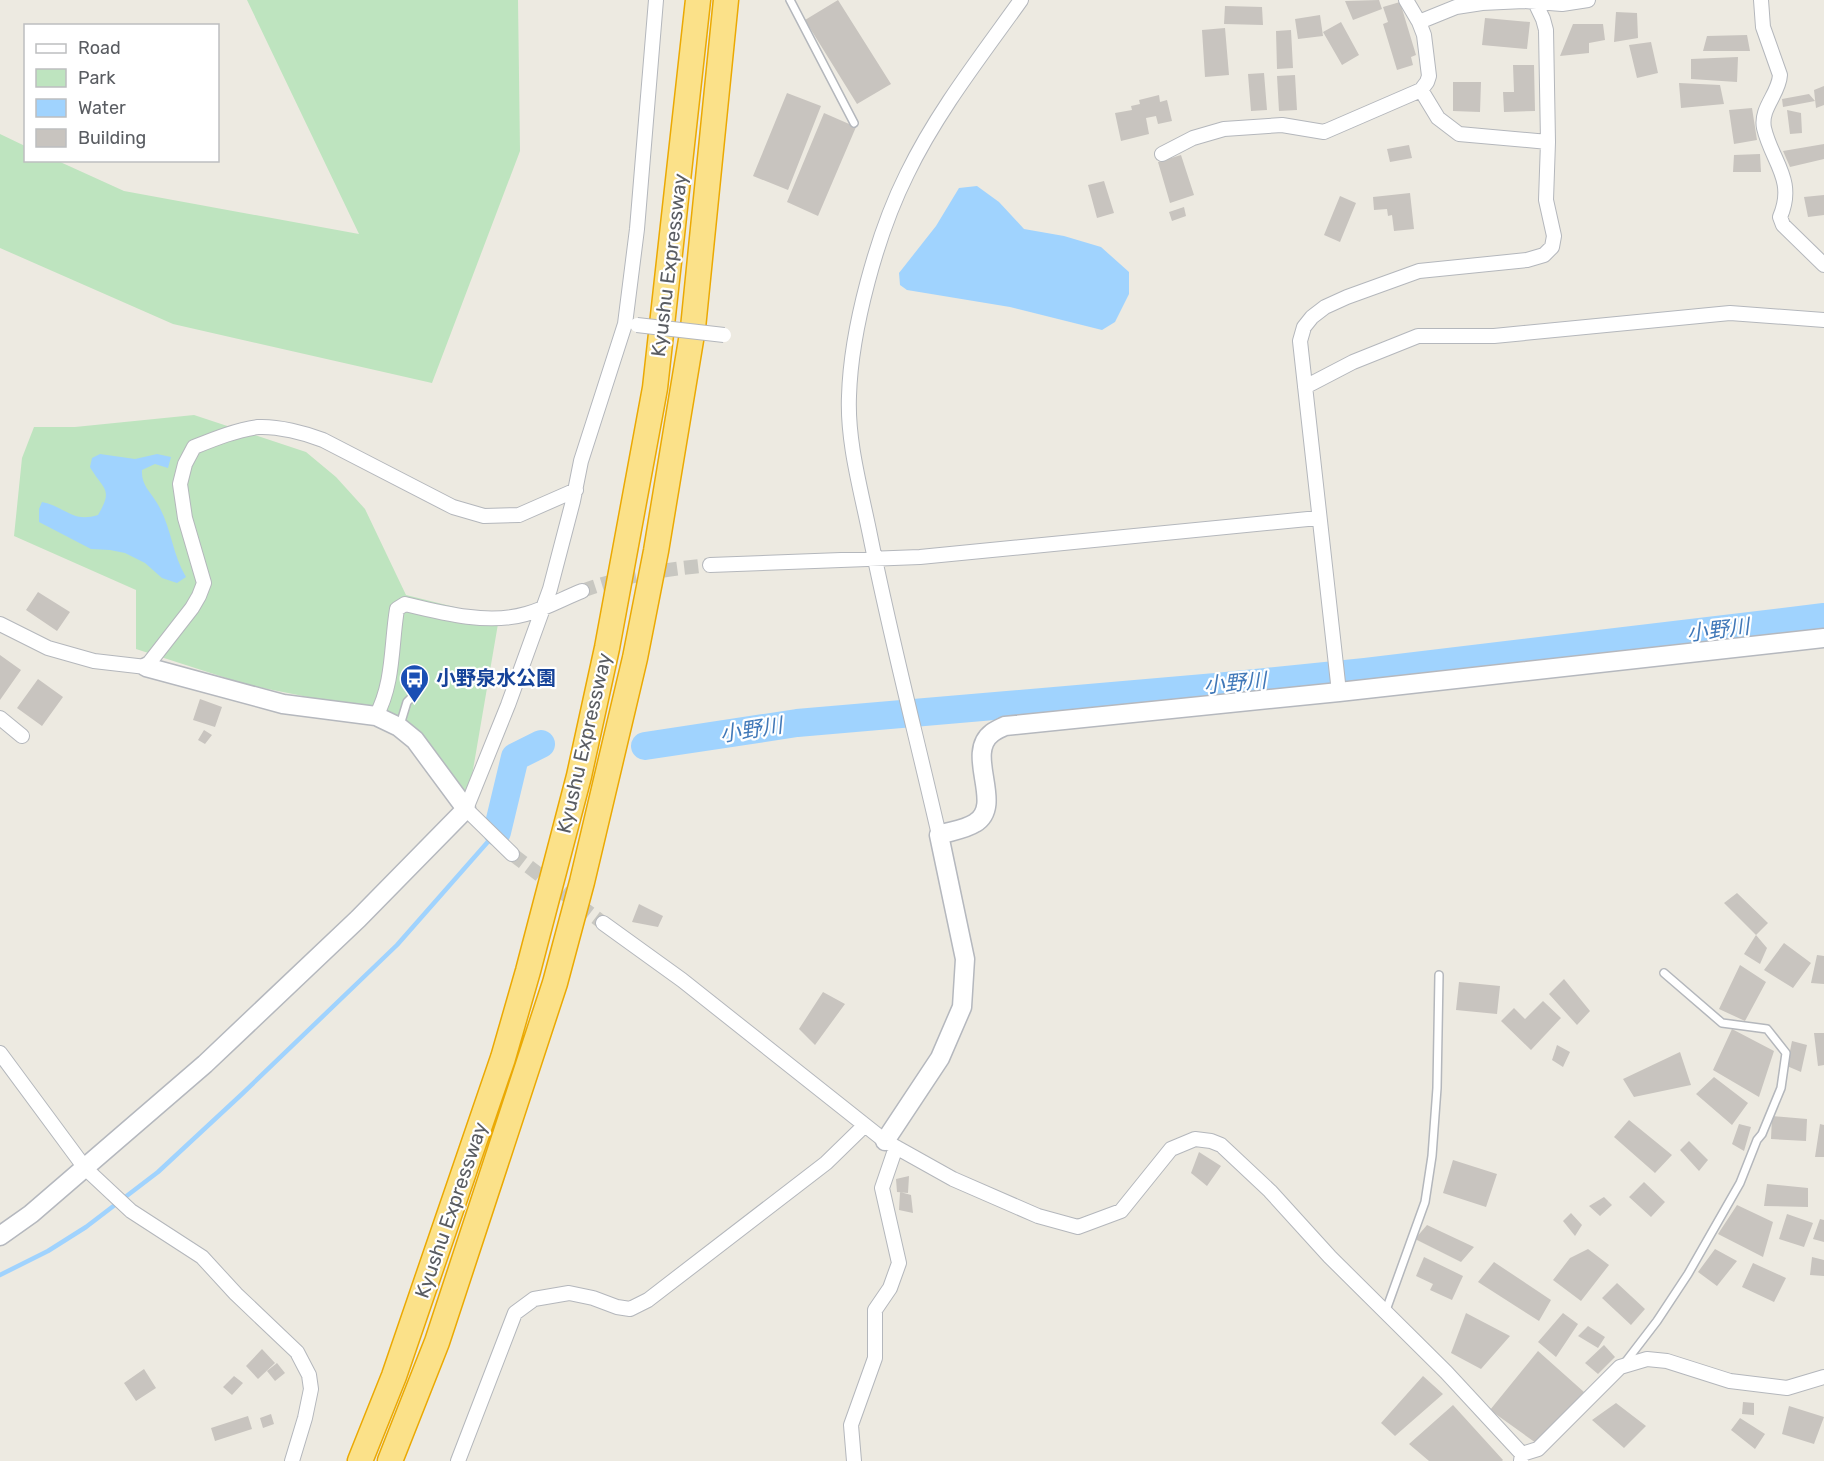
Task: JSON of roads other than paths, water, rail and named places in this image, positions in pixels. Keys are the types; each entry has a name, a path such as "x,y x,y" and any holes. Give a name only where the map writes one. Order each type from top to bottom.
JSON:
{"highway":[{"name":"Kyushu Expressway","path":"360,1461 394,1376 503,1058 579,776 607,648 655,388 698,0"},
{"name":"Kyushu Expressway","path":"390,1461 436,1342 555,983 582,882 635,658 656,551 693,328 726,0"}],"street":[{"path":"0,1236 32,1214 214,1056 358,919 472,815 553,578 576,490 581,461 594,418 631,324 656,0"},
{"path":"854,1461 851,1425 875,1358 875,1310 890,1288 899,1263 882,1188 890,1144 940,1058 962,1007 965,959 853,451 849,397 854,345 887,220 912,164 929,133 1021,0"},
{"path":"1162,154 1193,138 1224,129 1282,125 1324,132 1421,90 1428,76 1424,35 1406,0"},
{"path":"1419,22 1456,7 1524,1 1562,4 1588,0"},
{"path":"1761,0 1763,27 1780,75 1780,81 1766,107 1764,118 1764,128 1786,190 1786,201 1780,217 1783,225 1824,265"},
{"path":"1338,687 1300,341 1304,327 1312,317 1326,307 1419,271 1527,260 1544,255 1551,247 1554,236 1546,200 1548,142 1546,30 1535,2"},
{"path":"1421,90 1438,118 1459,134 1548,142"},
{"path":"1305,387 1353,362 1418,336 1494,336 1730,313 1824,320"},
{"path":"631,324 724,335"},
{"path":"146,667 192,608 204,583 185,518 180,484 185,464 194,447 259,427 303,432 453,507 484,516 519,515 576,490"},
{"path":"710,565 920,557 1318,518"},
{"path":"376,716 383,703 388,685 397,609 405,604 469,618 526,614 582,591"},
{"path":"0,624 48,648 94,661 146,667 283,704 376,716 399,727 415,740 472,815 512,854"},
{"path":"939,835 967,827 977,822 983,814 987,802 981,754 991,733 1005,726 1338,687 1824,638"},
{"path":"0,718 22,736"},
{"path":"603,922 682,980 890,1144 953,1179 1038,1216 1078,1227 1121,1211 1172,1149 1195,1139 1221,1145 1270,1191 1330,1257 1446,1372 1521,1457 1538,1449 1623,1366 1647,1359 1667,1361 1730,1381 1787,1388 1824,1377"},
{"path":"0,1053 85,1168 131,1211 202,1257 236,1294 297,1352 309,1375 311,1389 292,1461"},
{"path":"458,1461 515,1313 534,1299 569,1293 630,1309 648,1300 826,1163 865,1125"}],"lane":[{"path":"790,0 854,123"},
{"path":"399,727 407,702 420,690"},
{"path":"1623,1366 1657,1321 1688,1274 1740,1183 1781,1088 1786,1053 1767,1029 1722,1023 1664,973"},
{"path":"1385,1313 1425,1202 1431,1167 1437,1088 1439,975"}],"water":[{"path":"977,186 999,202 1024,229 1064,236 1101,247 1129,272 1129,294 1115,322 1102,330 1010,307 907,290 900,285 899,273 936,226 959,188"},
{"path":"100,454 135,459 157,454 171,457 168,468 155,464 142,470 142,475 144,484 162,512 186,577 177,583 162,578 145,563 125,553 91,549 39,522 39,509 42,502 75,516 98,515 106,494 90,467 92,458"}],"waterway":[{"name":"小野川","path":"645,746 797,723 1365,672 1824,617"},
{"name":"小野川","path":"497,832 515,757 541,744"},
{"path":"0,1275 48,1251 86,1227 158,1172 397,945 493,836"}],"tunnel":[{"path":"582,591 645,574 710,565"},
{"path":"512,854 603,923"}],"place":[{"name":"小野泉水公園","path":"415,704"}]}
